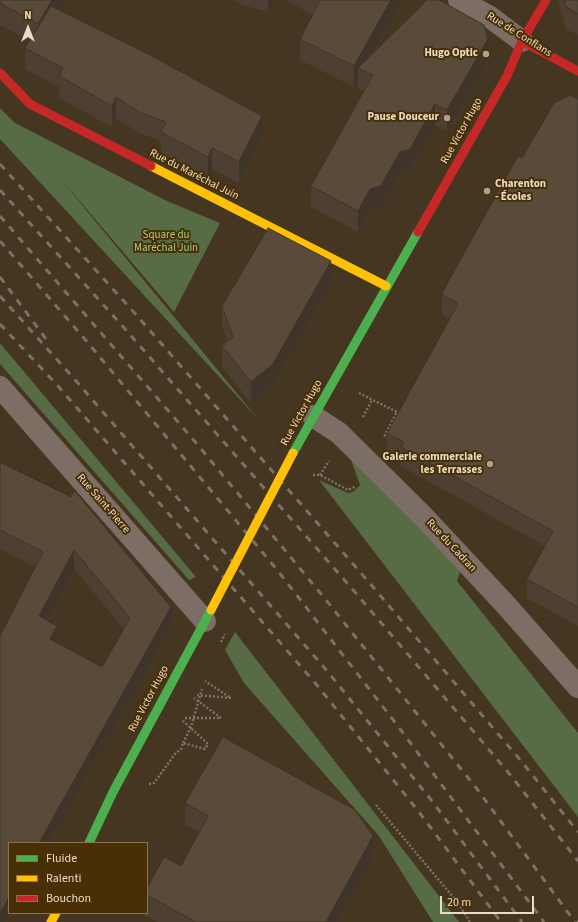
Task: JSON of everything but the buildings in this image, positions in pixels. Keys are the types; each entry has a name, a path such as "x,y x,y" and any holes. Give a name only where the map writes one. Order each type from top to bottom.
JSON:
{"street":[{"name":"Rue de Conflans","path":"459,0 490,17 522,41 578,70"},
{"name":"Rue Victor Hugo","path":"89,842 113,792 313,416 507,76 522,41 546,0"},
{"name":"Rue du Maréchal Juin","path":"0,73 30,104 386,286"},
{"name":"Rue Saint-Pierre","path":"0,387 208,615"},
{"name":"Rue du Cadran","path":"313,416 339,433 417,510 578,687"}],"path":[{"path":"334,379 397,412 382,440 387,442"},
{"path":"320,474 329,461"},
{"path":"218,647 221,642"},
{"path":"183,743 205,749 208,744 179,717 221,718 190,694 231,698 204,681 207,675"},
{"path":"113,792 154,783 175,754 181,749 191,727 200,696"},
{"path":"376,805 458,903 470,922"}],"green space":[{"name":"Square du Maréchal Juin","path":"0,108 15,123 167,201 220,223 174,312 55,172 258,419 0,139"},
{"path":"0,343 196,577 189,580 0,364"},
{"path":"350,457 461,569 457,581 578,733 578,817 319,480 348,493 353,492 360,485"},
{"path":"235,632 459,922 433,922 379,836 244,683 225,650"}],"railway":[{"path":"0,164 139,318 367,580 522,762 578,832"},
{"path":"0,190 126,330 354,591 508,772 578,861"},
{"path":"0,216 197,444 326,600 477,789 575,922"},
{"path":"0,241 89,344 278,571 397,725 544,922"},
{"path":"0,277 49,343"},
{"path":"0,296 77,382 328,672 432,801 522,922"},
{"path":"0,324 58,386 316,684 419,812 501,922"}],"traffic: fast":[{"path":"293,453 418,232"},
{"path":"89,842 113,792 211,610"}],"traffic: slow":[{"path":"151,166 386,286"},
{"path":"211,610 293,453"},
{"path":"51,922 55,914"}],"traffic: jam":[{"path":"418,232 507,76 522,41 546,0"},
{"path":"522,41 578,71"},
{"path":"0,73 30,104 151,166"}],"place":[{"name":"Hugo Optic","path":"486,54"},
{"name":"Pause Douceur","path":"447,118"},
{"name":"Charenton - Écoles","path":"487,191"},
{"name":"Galerie commerciale les Terrasses","path":"490,464"}]}
